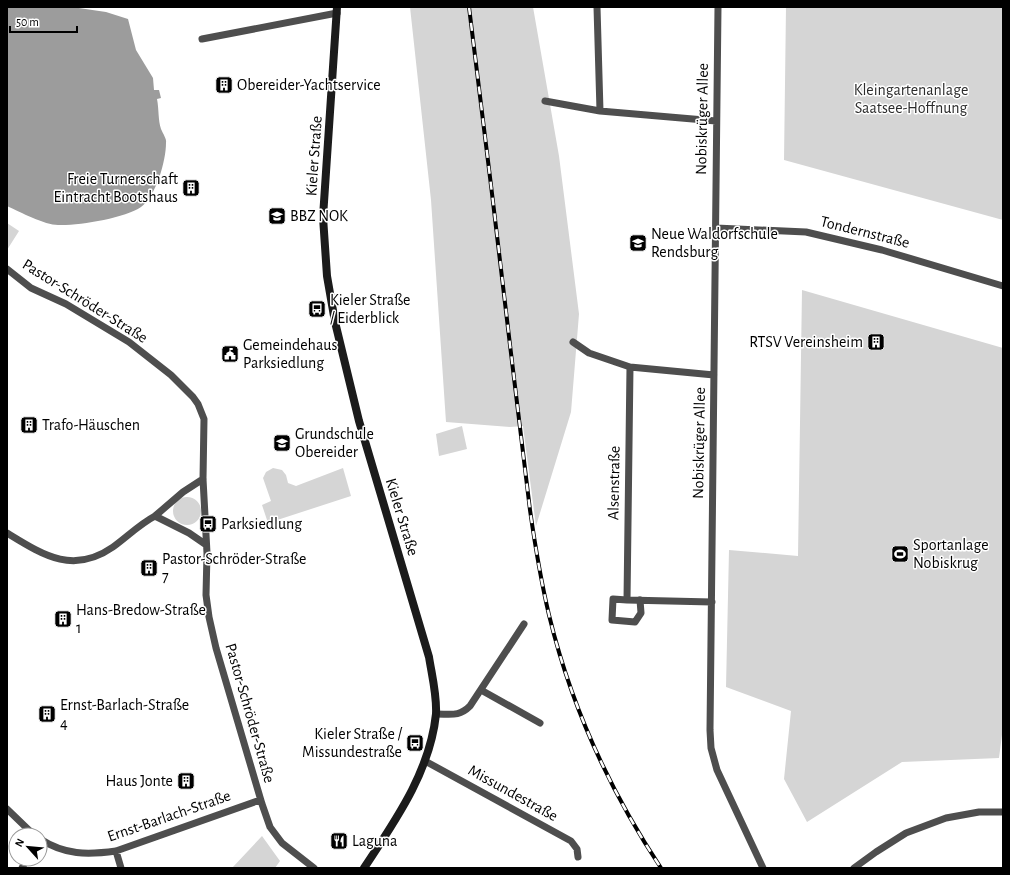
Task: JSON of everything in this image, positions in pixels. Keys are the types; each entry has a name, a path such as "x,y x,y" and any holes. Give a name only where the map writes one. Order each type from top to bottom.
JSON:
{"main road":[{"name":"Kieler Straße","path":"337,10 323,217 327,276 335,322 358,421 430,657 436,696 436,714 432,737 425,761 410,795 364,868"}],"street":[{"path":"598,7 600,111"},
{"name":"Nobiskrüger Allee","path":"718,7 710,730 711,748 717,770 763,868"},
{"name":"Kieler Straße","path":"202,39 337,10"},
{"path":"545,101 600,111 716,121"},
{"name":"Tondernstraße","path":"716,228 806,232 882,250 1003,286"},
{"name":"Pastor-Schröder-Straße","path":"7,269 31,288 66,304 129,342 171,375 198,404 204,419 203,479 205,544 207,552 206,595 208,617 260,800 270,827 282,843 314,868"},
{"path":"572,342 590,353 630,367 714,375"},
{"name":"Alsenstraße","path":"627,600 630,367"},
{"path":"7,533 33,549 57,559 90,559 104,553 143,522 155,516 183,492 203,479"},
{"path":"155,516 188,533 205,544"},
{"path":"640,600 641,613 635,622 612,620 613,600 640,600 712,602"},
{"path":"436,714 454,715 464,712 470,706 524,624"},
{"path":"481,690 540,723"},
{"name":"Missundestraße","path":"425,761 571,841 577,849 578,858"},
{"name":"Ernst-Barlach-Straße","path":"48,844 56,848 79,853 116,851 260,800"},
{"path":"7,809 26,827"},
{"path":"854,868 906,833 946,818 979,812 1003,812"},
{"path":"116,851 121,868"}],"green space":[{"path":"410,7 533,7 559,156 579,314 571,412 536,526 523,426 510,427 446,422 431,200"},
{"name":"Kleingartenanlage Saatsee-Hoffnung","path":"786,7 1003,7 1003,220 784,160"},
{"path":"7,223 19,231 7,250"},
{"name":"Sportanlage Nobiskrug","path":"802,290 1003,348 1003,727 999,758 902,762 807,822 784,779 791,711 726,687 729,550 798,556"},
{"path":"462,426 467,449 439,456 436,434"},
{"path":"273,468 282,470 286,475 288,483 296,486 343,468 351,496 268,523 262,505 271,501 263,478 266,472"},
{"path":"187,497 197,501 201,511 197,521 187,525 177,521 173,511 177,501"},
{"path":"262,836 280,861 275,868 232,868"}],"shaded area":[{"path":"7,7 72,7 106,12 128,19 136,50 153,78 154,90 159,90 161,98 157,99 159,122 166,141 166,150 156,187 141,207 124,215 113,218 77,224 58,225 40,221 7,206"}],"railway":[{"path":"469,7 530,510 546,602 558,649 594,747 625,809 661,868"}],"place":[{"name":"Obereider-Yachtservice","path":"224,85"},
{"name":"Freie Turnerschaft Eintracht Bootshaus","path":"191,188"},
{"name":"BBZ NOK","path":"277,216"},
{"name":"Neue Waldorfschule Rendsburg","path":"638,243"},
{"name":"Kieler Straße / Eiderblick","path":"317,309"},
{"name":"RTSV Vereinsheim","path":"876,342"},
{"name":"Gemeindehaus Parksiedlung","path":"230,354"},
{"name":"Trafo-Häuschen","path":"29,425"},
{"name":"Grundschule Obereider","path":"282,443"},
{"name":"Parksiedlung","path":"208,524"},
{"name":"Sportanlage Nobiskrug","path":"900,554"},
{"name":"Pastor-Schröder-Straße 7","path":"149,568"},
{"name":"Hans-Bredow-Straße 1","path":"63,619"},
{"name":"Ernst-Barlach-Straße 4","path":"47,714"},
{"name":"Kieler Straße / Missundestraße","path":"415,743"},
{"name":"Haus Jonte","path":"186,781"},
{"name":"Laguna","path":"339,841"}]}
